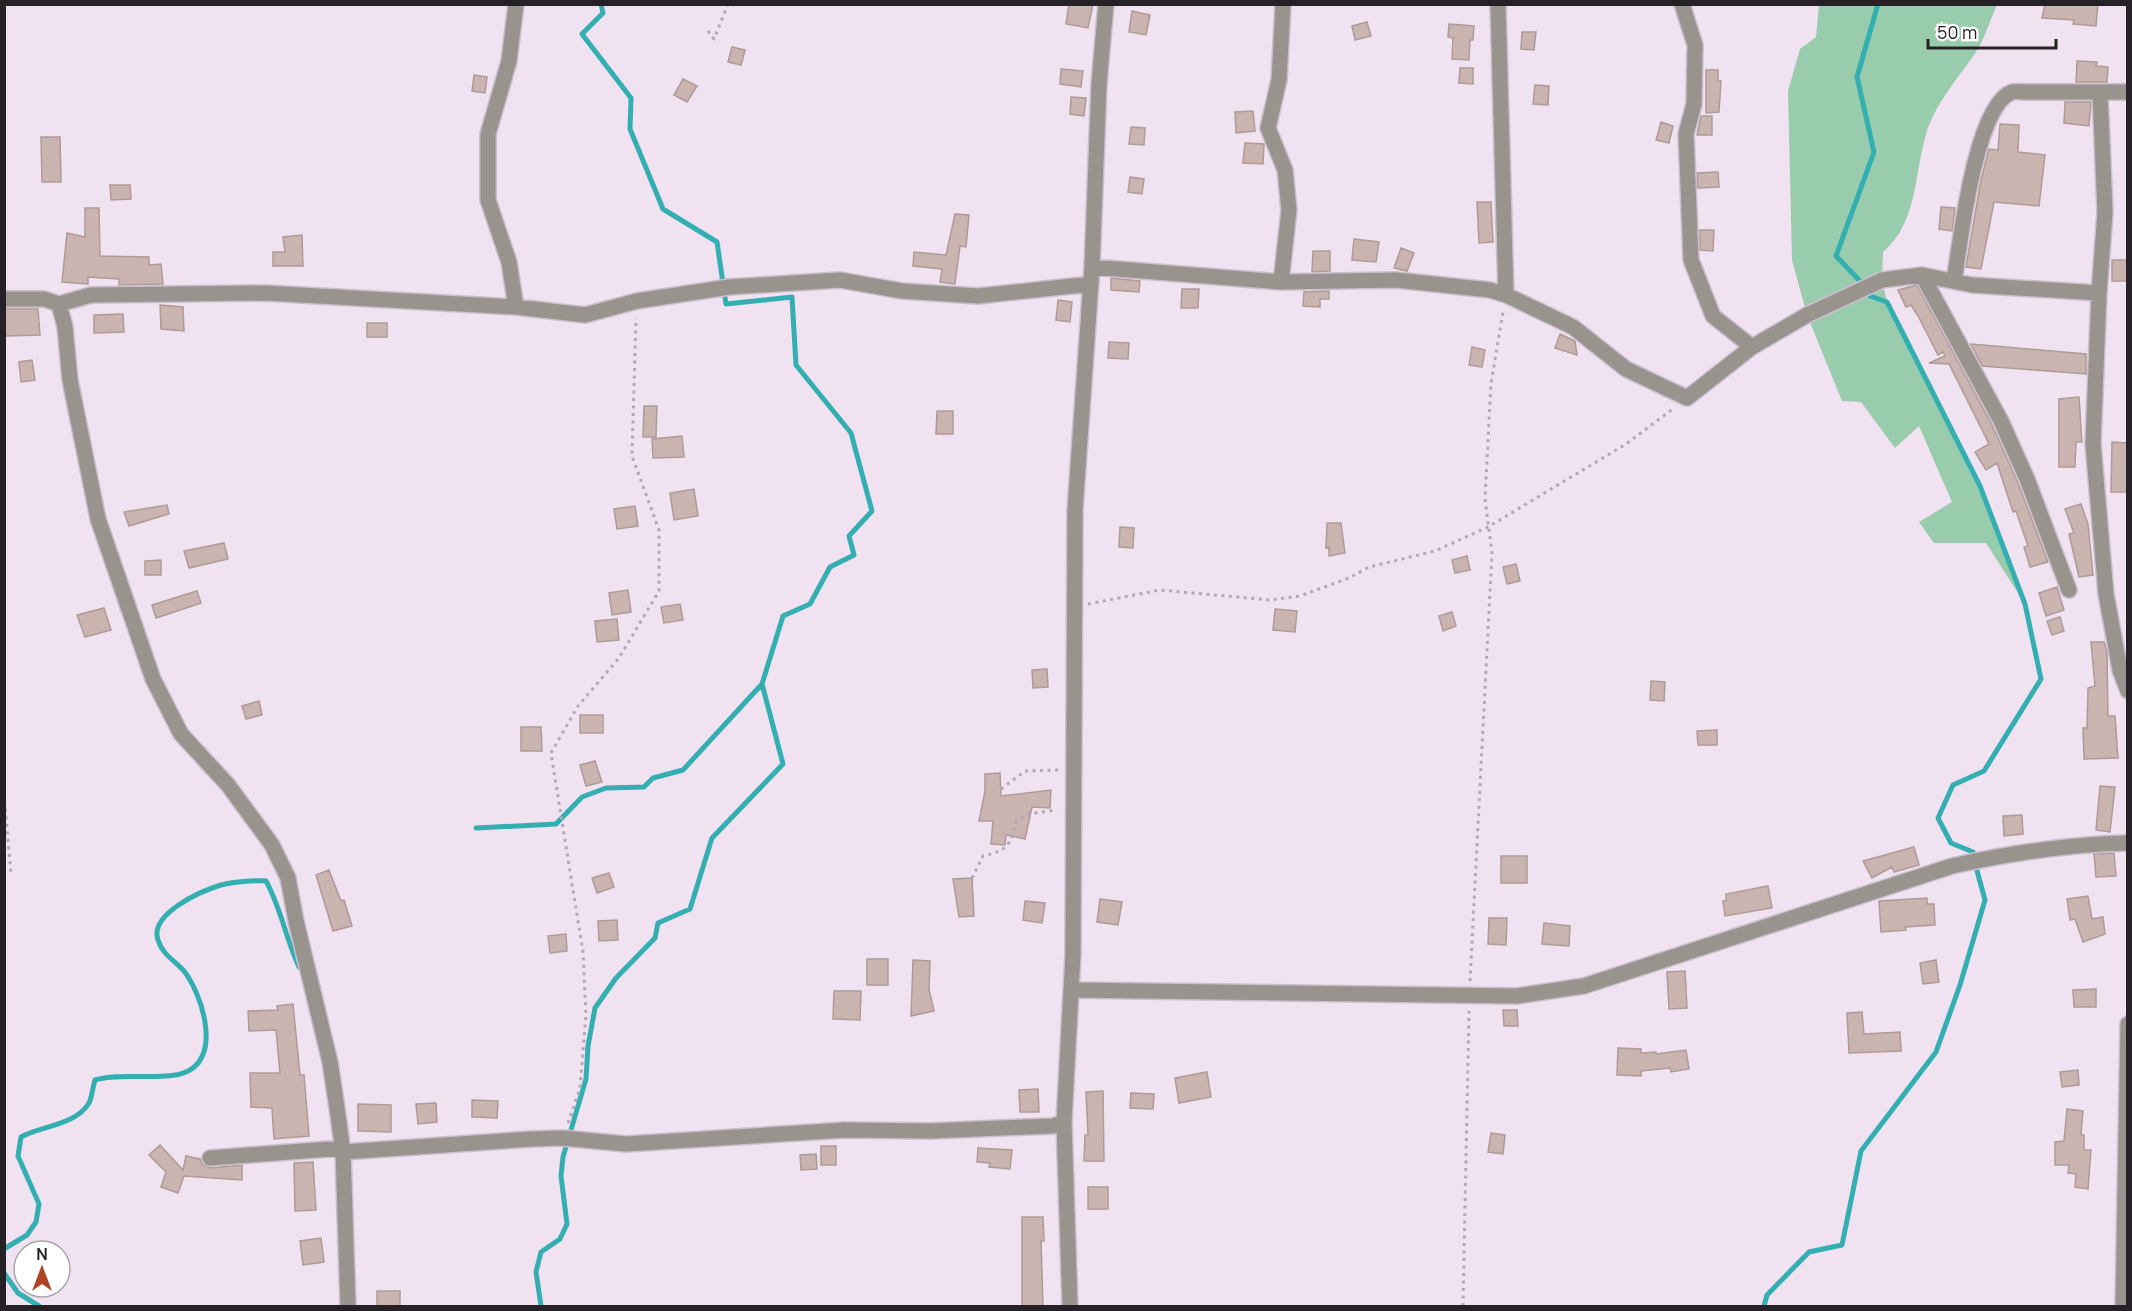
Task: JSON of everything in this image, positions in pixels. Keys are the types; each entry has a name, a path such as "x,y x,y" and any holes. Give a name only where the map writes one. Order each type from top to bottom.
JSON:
{"street":[{"path":"516,4 509,61 488,134 488,200 509,262 516,307"},
{"path":"1070,1306 1064,1122 1071,990 1075,510 1091,284 1099,84 1106,4"},
{"path":"1281,282 1289,210 1285,170 1268,128 1279,80 1283,4"},
{"path":"1498,4 1506,295"},
{"path":"1682,4 1695,45 1694,104 1686,134 1690,260 1713,316 1752,346"},
{"path":"1954,281 1976,155 1982,135 2002,99 2011,92 2127,92"},
{"path":"2100,92 2105,212 2099,293 2093,444 2106,594 2120,670 2127,691"},
{"path":"1092,267 1281,282 1396,280 1468,287 1506,295 1573,327 1626,369 1687,398 1752,346 1808,315 1882,280 1922,275 1954,281 2099,293"},
{"path":"1922,275 2005,431 2027,479 2069,590"},
{"path":"4,299 44,299 59,304 91,295 265,293 516,307 585,315 637,301 729,287 840,280 902,291 978,296 1091,284"},
{"path":"59,304 65,327 70,380 98,519 153,679 181,734 228,784 272,845 288,879 330,1062 343,1150 348,1306"},
{"path":"1071,990 1517,996 1584,986 1952,866 2013,852 2078,844 2127,843"},
{"path":"2123,1306 2127,1024"},
{"path":"210,1158 563,1138 626,1144 844,1130 930,1131 1017,1128 1064,1122"}],"path":[{"path":"708,31 714,39 728,4"},
{"path":"1463,1306 1469,995 1492,553 1485,499 1491,383 1506,295"},
{"path":"563,1138 580,1088 586,1015 583,952 551,753 578,706 618,658 659,591 659,530 632,456 637,301"},
{"path":"1075,606 1160,590 1270,600 1300,596 1369,567 1435,551 1488,527 1626,444 1687,398"},
{"path":"1001,789 1025,771 1074,769"},
{"path":"4,794 11,874"},
{"path":"972,878 983,856 1002,851 1011,842 1016,822 1028,814 1074,807"}],"green space":[{"path":"1819,5 1997,5 1979,47 1934,114 1921,153 1908,214 1902,228 1883,252 1882,280 1887,302 1980,486 2025,604 1986,543 1934,543 1919,522 1952,502 1919,426 1895,448 1861,402 1842,401 1807,315 1792,260 1788,91 1800,49 1816,37"}],"building":[{"path":"1069,4 1093,4 1088,28 1066,24"},
{"path":"2045,4 2098,4 2096,26 2073,24 2074,20 2042,18"},
{"path":"1132,11 1150,15 1146,35 1129,32"},
{"path":"1367,22 1371,36 1355,40 1352,26"},
{"path":"1449,24 1474,26 1473,40 1470,40 1469,60 1452,59 1453,38 1448,37"},
{"path":"1522,32 1536,32 1534,50 1521,49"},
{"path":"732,47 745,50 741,65 728,62"},
{"path":"2077,61 2097,62 2096,66 2108,67 2107,82 2076,82"},
{"path":"1460,68 1473,68 1473,84 1459,83"},
{"path":"1061,69 1083,71 1081,87 1060,84"},
{"path":"1706,70 1718,70 1718,81 1721,81 1719,112 1706,113"},
{"path":"474,75 487,77 485,93 472,91"},
{"path":"683,79 697,86 687,102 674,95"},
{"path":"1535,85 1549,86 1548,105 1533,104"},
{"path":"1071,97 1086,98 1084,116 1070,114"},
{"path":"2065,102 2091,102 2089,126 2064,123"},
{"path":"1253,111 1255,131 1236,133 1235,112"},
{"path":"1701,116 1712,116 1712,135 1697,135"},
{"path":"1661,122 1673,126 1669,143 1656,140"},
{"path":"2000,124 2019,125 2018,152 2045,155 2039,206 1994,202 1981,269 1966,267 1981,180 1989,149 1998,150"},
{"path":"1131,127 1145,128 1144,145 1129,144"},
{"path":"41,137 60,137 61,182 42,182"},
{"path":"1245,143 1264,144 1263,164 1243,163"},
{"path":"1718,172 1719,187 1698,188 1697,173"},
{"path":"1130,177 1144,179 1142,194 1128,192"},
{"path":"110,185 130,185 131,199 111,200"},
{"path":"1477,202 1491,202 1493,242 1479,243"},
{"path":"1941,207 1955,208 1952,231 1939,229"},
{"path":"85,208 99,208 100,256 149,257 149,265 161,264 163,284 119,285 119,279 88,277 88,284 62,282 67,233 85,237"},
{"path":"955,214 969,215 966,247 960,246 955,284 940,282 942,269 913,266 914,252 946,255"},
{"path":"1700,230 1714,230 1713,251 1700,250"},
{"path":"302,235 303,266 273,266 273,252 285,252 283,237"},
{"path":"1354,239 1379,242 1376,262 1352,260"},
{"path":"1401,248 1414,253 1407,271 1394,268"},
{"path":"1313,251 1330,251 1330,271 1312,272"},
{"path":"2112,260 2127,260 2127,281 2112,281"},
{"path":"1111,278 1140,281 1139,292 1111,290"},
{"path":"1917,285 1992,425 2018,483 2048,562 2030,567 2024,547 2028,546 2016,511 2013,512 1997,463 1986,470 1975,452 1989,444 1949,364 1929,363 1945,356 1943,352 1938,355 1918,316 1911,305 1906,307 1898,290"},
{"path":"1182,289 1199,289 1198,308 1181,308"},
{"path":"1329,291 1329,299 1320,299 1320,307 1303,306 1304,292"},
{"path":"1058,300 1072,302 1070,322 1056,320"},
{"path":"160,305 183,307 184,331 161,329"},
{"path":"4,309 38,309 40,335 5,336"},
{"path":"123,314 124,332 94,333 94,315"},
{"path":"367,323 387,323 387,337 367,337"},
{"path":"1560,334 1575,341 1577,355 1555,348"},
{"path":"1109,342 1129,343 1128,359 1108,358"},
{"path":"1971,344 2086,354 2086,374 1982,366"},
{"path":"1472,347 1485,350 1482,367 1469,365"},
{"path":"32,360 35,380 21,382 19,362"},
{"path":"2079,397 2082,442 2076,442 2075,467 2059,467 2059,399"},
{"path":"644,406 657,406 656,437 643,437"},
{"path":"937,411 953,411 953,434 936,434"},
{"path":"682,436 684,457 653,458 652,439"},
{"path":"2112,442 2127,443 2127,492 2111,492"},
{"path":"694,489 698,516 674,520 670,493"},
{"path":"2081,504 2088,524 2093,575 2079,577 2069,534 2074,533 2065,509"},
{"path":"167,505 169,514 129,526 124,512"},
{"path":"635,506 638,526 617,529 614,509"},
{"path":"1327,523 1341,523 1345,553 1329,556 1329,547 1326,548"},
{"path":"1120,527 1134,528 1133,548 1119,547"},
{"path":"224,543 228,559 189,568 184,551"},
{"path":"1467,556 1470,570 1455,573 1452,560"},
{"path":"161,560 161,575 145,575 145,561"},
{"path":"1516,564 1520,581 1507,584 1503,567"},
{"path":"2057,587 2064,610 2046,616 2039,593"},
{"path":"628,590 631,612 612,615 609,593"},
{"path":"197,591 201,603 156,618 152,605"},
{"path":"680,604 683,620 664,623 661,607"},
{"path":"104,608 111,630 85,637 77,615"},
{"path":"1275,609 1297,611 1295,632 1273,630"},
{"path":"1452,612 1456,626 1443,631 1439,616"},
{"path":"2060,617 2064,631 2052,635 2047,621"},
{"path":"617,619 619,640 597,642 595,621"},
{"path":"2091,642 2104,642 2107,652 2108,716 2115,716 2118,758 2084,759 2083,728 2087,728 2088,688 2095,686"},
{"path":"1047,669 1048,687 1033,688 1032,670"},
{"path":"1651,681 1665,682 1664,701 1650,700"},
{"path":"259,701 262,715 246,719 242,706"},
{"path":"580,715 603,715 603,733 580,733"},
{"path":"521,727 541,727 542,751 521,751"},
{"path":"1717,730 1717,745 1698,745 1697,731"},
{"path":"595,761 602,782 586,786 580,765"},
{"path":"1000,773 1001,796 1051,790 1050,808 1032,807 1025,839 1006,835 1005,845 991,844 993,821 979,821 985,791 985,774"},
{"path":"2100,786 2115,787 2110,832 2096,830"},
{"path":"2022,815 2023,834 2004,836 2003,816"},
{"path":"1914,847 1919,865 1894,872 1892,867 1872,878 1863,861"},
{"path":"2114,853 2116,876 2096,877 2094,854"},
{"path":"1501,856 1527,856 1527,883 1501,883"},
{"path":"329,870 341,901 344,900 352,926 333,931 316,875"},
{"path":"609,873 614,887 597,893 592,878"},
{"path":"972,878 974,916 959,917 953,879"},
{"path":"1768,886 1772,908 1725,916 1723,901 1726,901 1726,894"},
{"path":"2088,896 2092,919 2103,917 2105,934 2083,942 2075,919 2070,920 2067,899"},
{"path":"1927,898 1927,904 1934,904 1935,925 1905,927 1906,930 1881,932 1879,901"},
{"path":"1100,899 1122,902 1118,925 1097,922"},
{"path":"1025,901 1045,903 1042,923 1023,920"},
{"path":"1489,918 1507,918 1506,945 1488,944"},
{"path":"617,920 618,940 599,941 598,921"},
{"path":"1544,923 1570,926 1569,946 1542,944"},
{"path":"566,934 567,951 550,953 548,936"},
{"path":"867,959 888,959 888,985 867,985"},
{"path":"913,960 930,961 929,989 934,1011 911,1016"},
{"path":"1936,960 1939,982 1923,984 1920,963"},
{"path":"1685,971 1687,1008 1669,1009 1667,972"},
{"path":"2096,989 2096,1007 2074,1007 2073,990"},
{"path":"834,991 861,991 860,1020 833,1019"},
{"path":"293,1004 300,1075 304,1075 309,1136 274,1139 272,1108 251,1107 250,1073 280,1073 276,1030 249,1031 248,1011 278,1010 277,1006"},
{"path":"1503,1010 1517,1010 1518,1026 1504,1026"},
{"path":"1862,1012 1864,1034 1900,1032 1901,1051 1849,1053 1847,1013"},
{"path":"1618,1048 1641,1049 1641,1053 1656,1052 1656,1054 1686,1050 1689,1069 1671,1072 1670,1068 1641,1071 1641,1076 1617,1075"},
{"path":"2078,1070 2079,1085 2062,1087 2060,1072"},
{"path":"1207,1072 1211,1097 1179,1103 1175,1078"},
{"path":"1038,1089 1039,1112 1020,1112 1019,1090"},
{"path":"1103,1091 1104,1161 1084,1161 1085,1135 1088,1135 1086,1092"},
{"path":"1131,1093 1154,1094 1153,1109 1130,1108"},
{"path":"472,1100 498,1101 497,1118 472,1117"},
{"path":"436,1103 437,1122 418,1124 416,1104"},
{"path":"358,1104 391,1105 391,1132 358,1131"},
{"path":"2067,1109 2083,1111 2081,1135 2084,1135 2084,1150 2091,1150 2088,1189 2075,1187 2076,1174 2068,1173 2069,1165 2055,1165 2055,1142 2064,1141"},
{"path":"1491,1133 1505,1135 1503,1154 1488,1152"},
{"path":"160,1145 183,1170 186,1156 200,1159 202,1164 210,1168 242,1165 242,1180 184,1176 178,1193 161,1187 166,1172 149,1155"},
{"path":"821,1146 836,1146 836,1165 821,1165"},
{"path":"978,1148 1012,1150 1010,1169 989,1167 990,1163 977,1162"},
{"path":"816,1154 817,1169 801,1170 800,1155"},
{"path":"313,1162 316,1210 295,1211 294,1163"},
{"path":"1088,1187 1108,1187 1108,1209 1088,1209"},
{"path":"1022,1217 1043,1217 1044,1241 1041,1241 1043,1306 1022,1306"},
{"path":"321,1238 324,1262 303,1265 300,1241"},
{"path":"377,1291 400,1291 400,1306 377,1306"}],"waterway":[{"path":"541,1306 536,1272 541,1252 560,1239 567,1224 561,1176 563,1157 586,1079 588,1046 595,1008 616,978 655,938 658,923 690,909 712,838 783,764 762,684 783,616 810,604 830,567 854,555 849,536 872,511 851,433 796,365 792,297 726,304 717,242 663,209 630,129 631,98 582,34 603,13 601,4"},
{"path":"1859,280 1836,256 1874,152 1857,77 1878,4"},
{"path":"1870,296 1887,302 1980,486 2025,604 2041,679 1984,771 1953,785 1938,818 1951,843 1973,852"},
{"path":"476,828 556,824 582,797 606,788 644,787 653,778 683,770 762,684"},
{"path":"1764,1306 1767,1295 1809,1252 1842,1245 1861,1151 1936,1052 1960,985 1985,900 1976,867"},
{"path":"4,1249 27,1235 36,1222 39,1204 18,1156 21,1137 76,1116 89,1103 95,1080 184,1073 193,1068 201,1059 205,1047 205,1020 196,992 184,971 166,953 158,940 157,930 161,921 169,913 201,892 221,885 266,881 276,902 299,967"},
{"path":"4,1273 18,1293 39,1306"}]}
